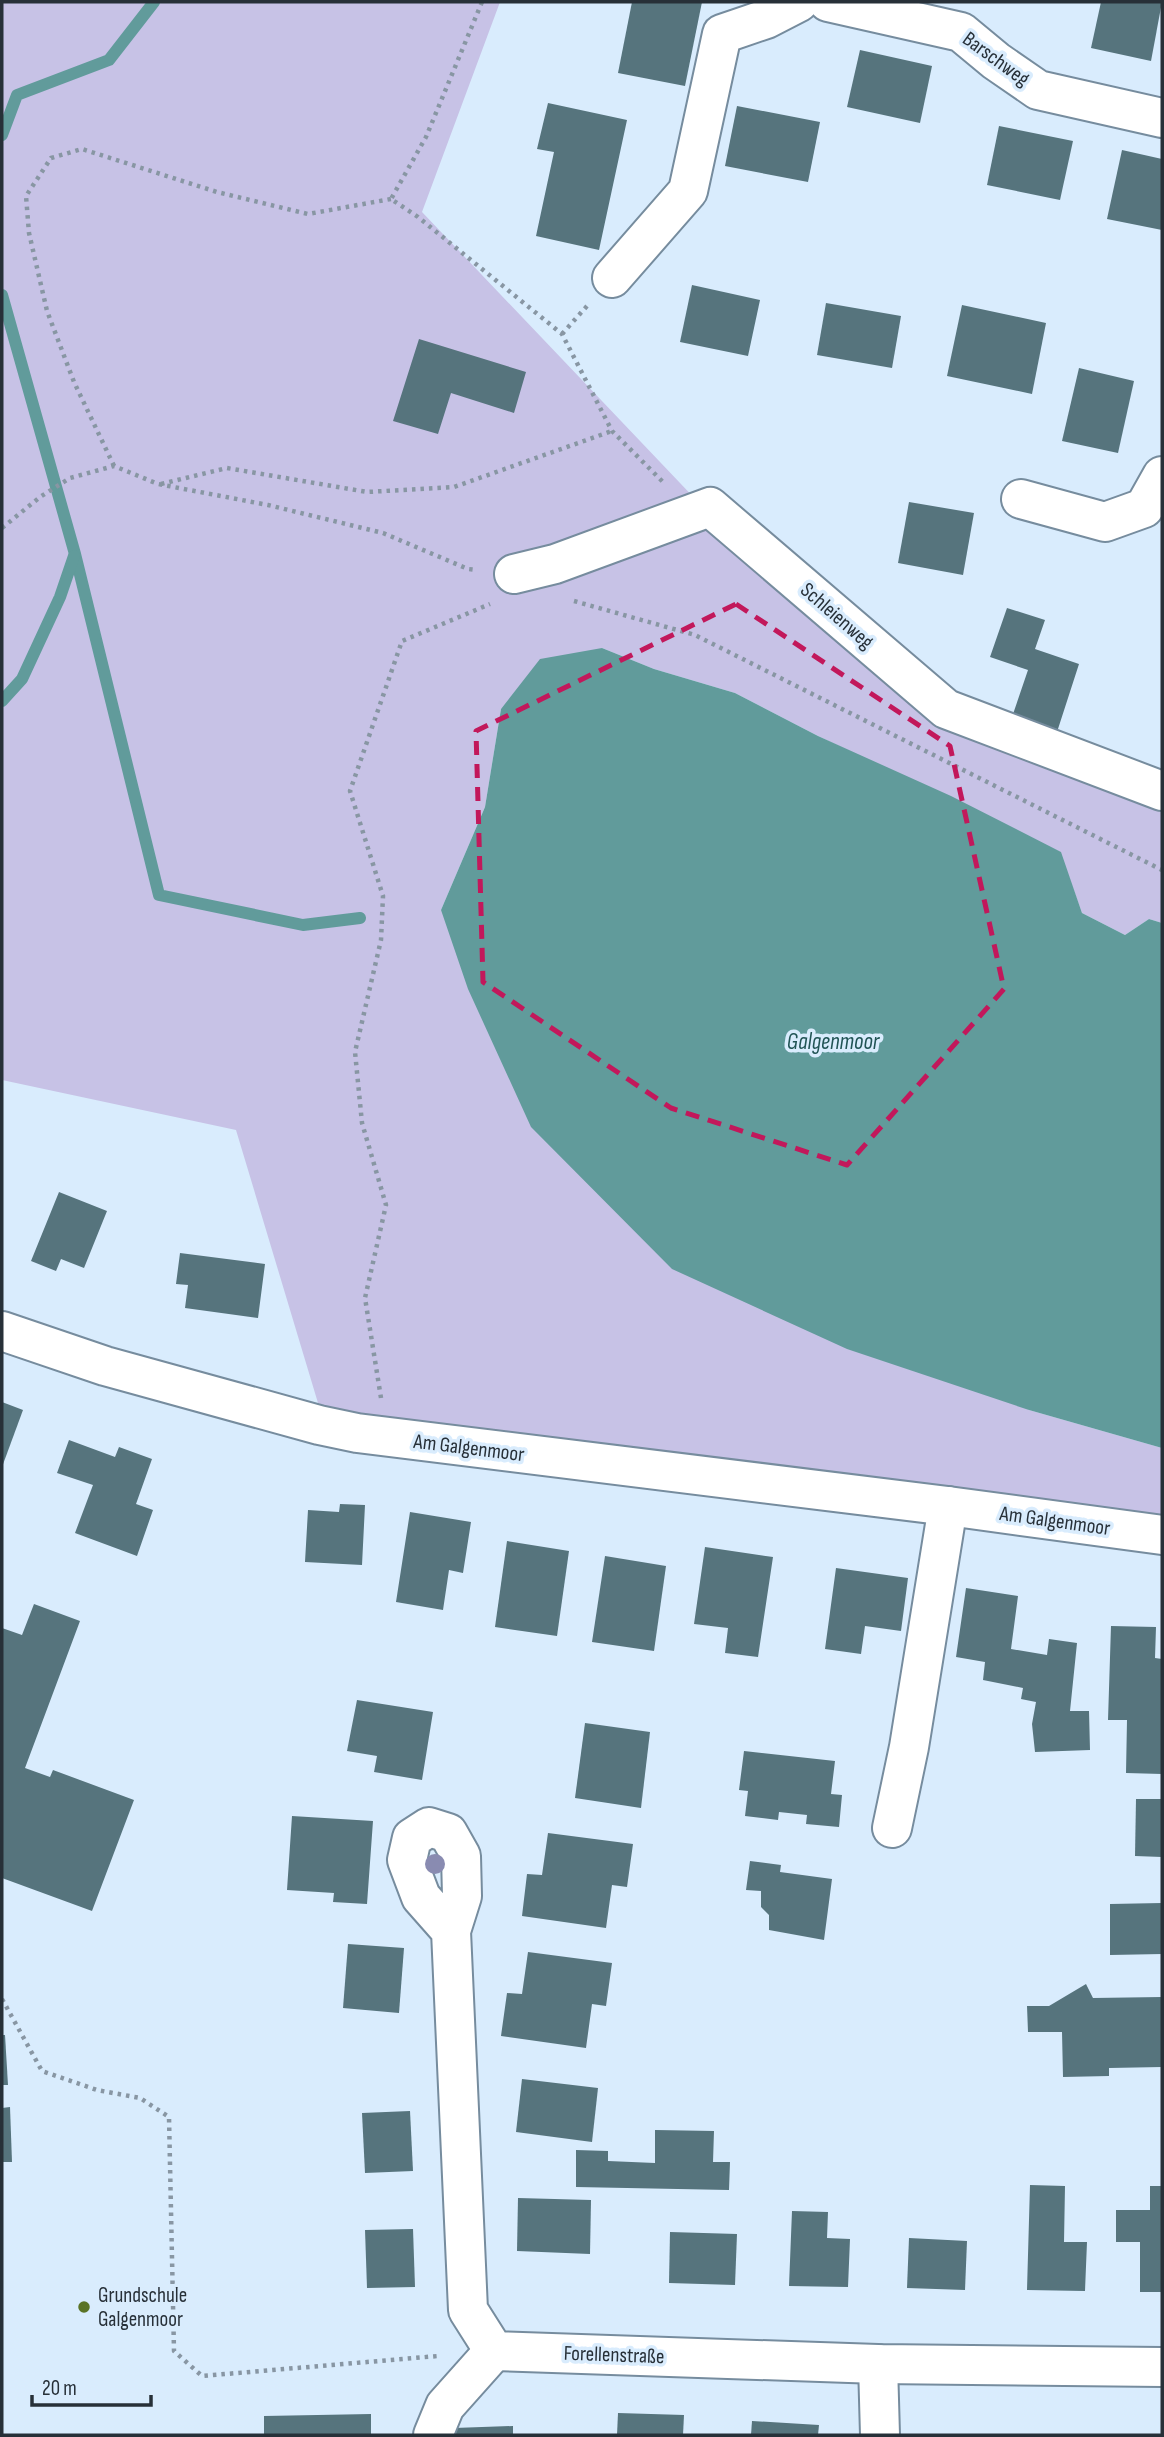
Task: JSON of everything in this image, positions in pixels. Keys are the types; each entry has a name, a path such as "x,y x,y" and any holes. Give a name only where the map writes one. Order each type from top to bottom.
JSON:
{"street":[{"path":"612,278 688,191 722,34 766,19 799,2"},
{"name":"Barschweg","path":"828,2 961,32 996,61 1038,90 1162,118"},
{"path":"1021,499 1105,522 1144,508 1162,476"},
{"name":"Schleienweg","path":"695,513 710,507 946,709 1162,791"},
{"path":"521,581 555,564 695,513"},
{"name":"Am Galgenmoor","path":"2,1331 105,1366 292,1418 395,1439 948,1506 1162,1535"},
{"path":"892,1828 948,1506"},
{"path":"433,2435 445,2406 494,2351 468,2310 451,1931"},
{"name":"Forellenstraße","path":"494,2351 878,2364 1162,2367"},
{"path":"878,2364 880,2435"}],"path":[{"path":"391,199 426,137 482,2"},
{"path":"114,466 74,382 47,311 29,233 26,195 51,158 82,149 217,192 308,214 391,199 418,217 562,334 612,431 695,513"},
{"path":"159,484 227,468 367,492 454,487 612,431"},
{"path":"2,528 40,497 71,478 114,466 159,484 268,505 383,533 468,569 521,581 695,635 1162,870"},
{"path":"395,1439 381,1401 365,1298 386,1205 362,1123 355,1052 382,940 383,896 350,791 402,641 521,581"},
{"path":"2,1999 42,2071 97,2090 140,2098 169,2117 174,2351 202,2376 494,2351"}],"highlighted area":[{"path":"736,604 950,746 1004,989 847,1165 671,1108 483,982 476,731"}],"shaded area":[{"path":"2,2 500,2 422,212 700,504 941,713 1162,797 1162,923 1149,919 1125,935 1082,913 1060,852 818,736 735,693 654,669 602,648 501,709 485,807 441,910 1029,1410 1162,1448 1162,1523 362,1419 318,1403 236,1130 2,1080"}],"water":[{"name":"Galgenmoor","path":"602,648 654,669 735,693 818,736 951,796 1061,852 1082,913 1125,935 1149,919 1162,923 1162,1448 1029,1410 847,1349 672,1269 531,1127 468,989 441,910 485,807 501,709 540,659"}],"building":[{"path":"632,2 702,2 685,86 618,73"},
{"path":"1101,2 1162,2 1151,61 1091,48"},
{"path":"860,50 932,66 920,123 847,107"},
{"path":"548,103 627,120 599,250 536,236 554,152 537,149"},
{"path":"737,106 820,122 808,182 725,166"},
{"path":"999,126 1073,141 1060,200 987,185"},
{"path":"1122,150 1162,159 1162,230 1107,219"},
{"path":"692,285 760,300 748,356 680,342"},
{"path":"826,303 901,316 892,368 817,355"},
{"path":"962,305 1046,323 1032,394 947,376"},
{"path":"419,339 526,372 514,413 451,393 438,434 393,421"},
{"path":"1079,368 1134,381 1118,453 1062,441"},
{"path":"909,502 974,513 963,575 898,563"},
{"path":"1007,608 1045,620 1035,649 1079,664 1057,732 1012,717 1028,670 990,657"},
{"path":"59,1192 107,1211 84,1268 61,1259 56,1271 31,1261"},
{"path":"180,1253 265,1264 258,1318 185,1308 188,1285 176,1284"},
{"path":"2,1402 23,1410 2,1467"},
{"path":"69,1440 115,1457 119,1447 152,1459 136,1504 153,1510 137,1556 75,1533 93,1485 57,1473"},
{"path":"340,1504 365,1505 362,1565 305,1562 308,1510 339,1512"},
{"path":"410,1512 471,1522 463,1573 449,1570 443,1610 396,1602"},
{"path":"507,1541 569,1551 557,1636 495,1627"},
{"path":"705,1547 773,1557 758,1657 725,1653 728,1628 694,1624"},
{"path":"605,1556 666,1566 654,1651 592,1642"},
{"path":"836,1568 908,1578 901,1631 865,1626 861,1654 825,1649"},
{"path":"966,1588 1018,1596 1011,1649 1047,1655 1049,1639 1077,1643 1070,1711 1089,1711 1090,1750 1035,1752 1032,1724 1036,1702 1021,1699 1023,1688 983,1680 985,1662 956,1657"},
{"path":"34,1604 80,1621 25,1768 50,1777 53,1770 134,1800 92,1911 2,1878 2,1628 22,1635"},
{"path":"1111,1626 1156,1627 1155,1658 1162,1659 1162,1774 1126,1773 1127,1720 1108,1720"},
{"path":"357,1700 433,1712 422,1780 374,1772 377,1756 347,1751"},
{"path":"585,1723 650,1732 641,1808 575,1798"},
{"path":"744,1751 835,1761 831,1794 842,1795 839,1827 806,1824 807,1815 779,1812 778,1820 745,1816 748,1791 739,1790"},
{"path":"1136,1799 1162,1799 1162,1857 1135,1856"},
{"path":"292,1816 373,1821 367,1904 333,1902 334,1893 287,1890"},
{"path":"548,1833 633,1844 627,1887 612,1885 606,1928 522,1916 527,1874 542,1875"},
{"path":"750,1861 781,1865 780,1872 832,1879 824,1940 769,1930 769,1915 761,1907 761,1891 746,1890"},
{"path":"1162,1903 1162,1954 1110,1955 1110,1904"},
{"path":"348,1944 404,1948 399,2013 343,2008"},
{"path":"528,1952 612,1963 606,2006 592,2004 586,2048 501,2036 507,1993 522,1994"},
{"path":"1086,1984 1093,1998 1162,1997 1162,2067 1109,2068 1109,2076 1063,2077 1062,2032 1028,2032 1027,2006 1049,2006"},
{"path":"2,2035 5,2035 8,2085 2,2085"},
{"path":"522,2079 598,2088 592,2142 516,2132"},
{"path":"10,2107 12,2162 2,2162 2,2108"},
{"path":"410,2111 413,2171 365,2173 362,2113"},
{"path":"655,2130 714,2131 713,2162 730,2162 729,2190 576,2187 576,2150 608,2151 608,2161 655,2163"},
{"path":"1030,2185 1065,2186 1064,2242 1087,2242 1085,2291 1027,2290"},
{"path":"1150,2186 1162,2186 1162,2292 1140,2292 1140,2242 1116,2242 1116,2210 1150,2210"},
{"path":"518,2198 591,2200 590,2254 517,2251"},
{"path":"792,2211 828,2212 827,2238 850,2239 848,2287 789,2286"},
{"path":"413,2229 415,2287 367,2288 365,2230"},
{"path":"670,2232 737,2234 735,2285 669,2283"},
{"path":"909,2238 967,2241 965,2290 907,2288"},
{"path":"618,2413 684,2415 683,2435 617,2435"},
{"path":"371,2414 371,2435 264,2435 264,2416"},
{"path":"752,2421 819,2425 818,2435 751,2435"},
{"path":"513,2426 513,2435 454,2435 454,2428"}],"waterway":[{"path":"2,135 17,95 109,60 154,2"},
{"path":"2,295 75,554 159,895 303,925 360,918"},
{"path":"2,701 22,679 60,597 74,556"}],"place":[{"name":"Grundschule Galgenmoor","path":"84,2307"}]}
